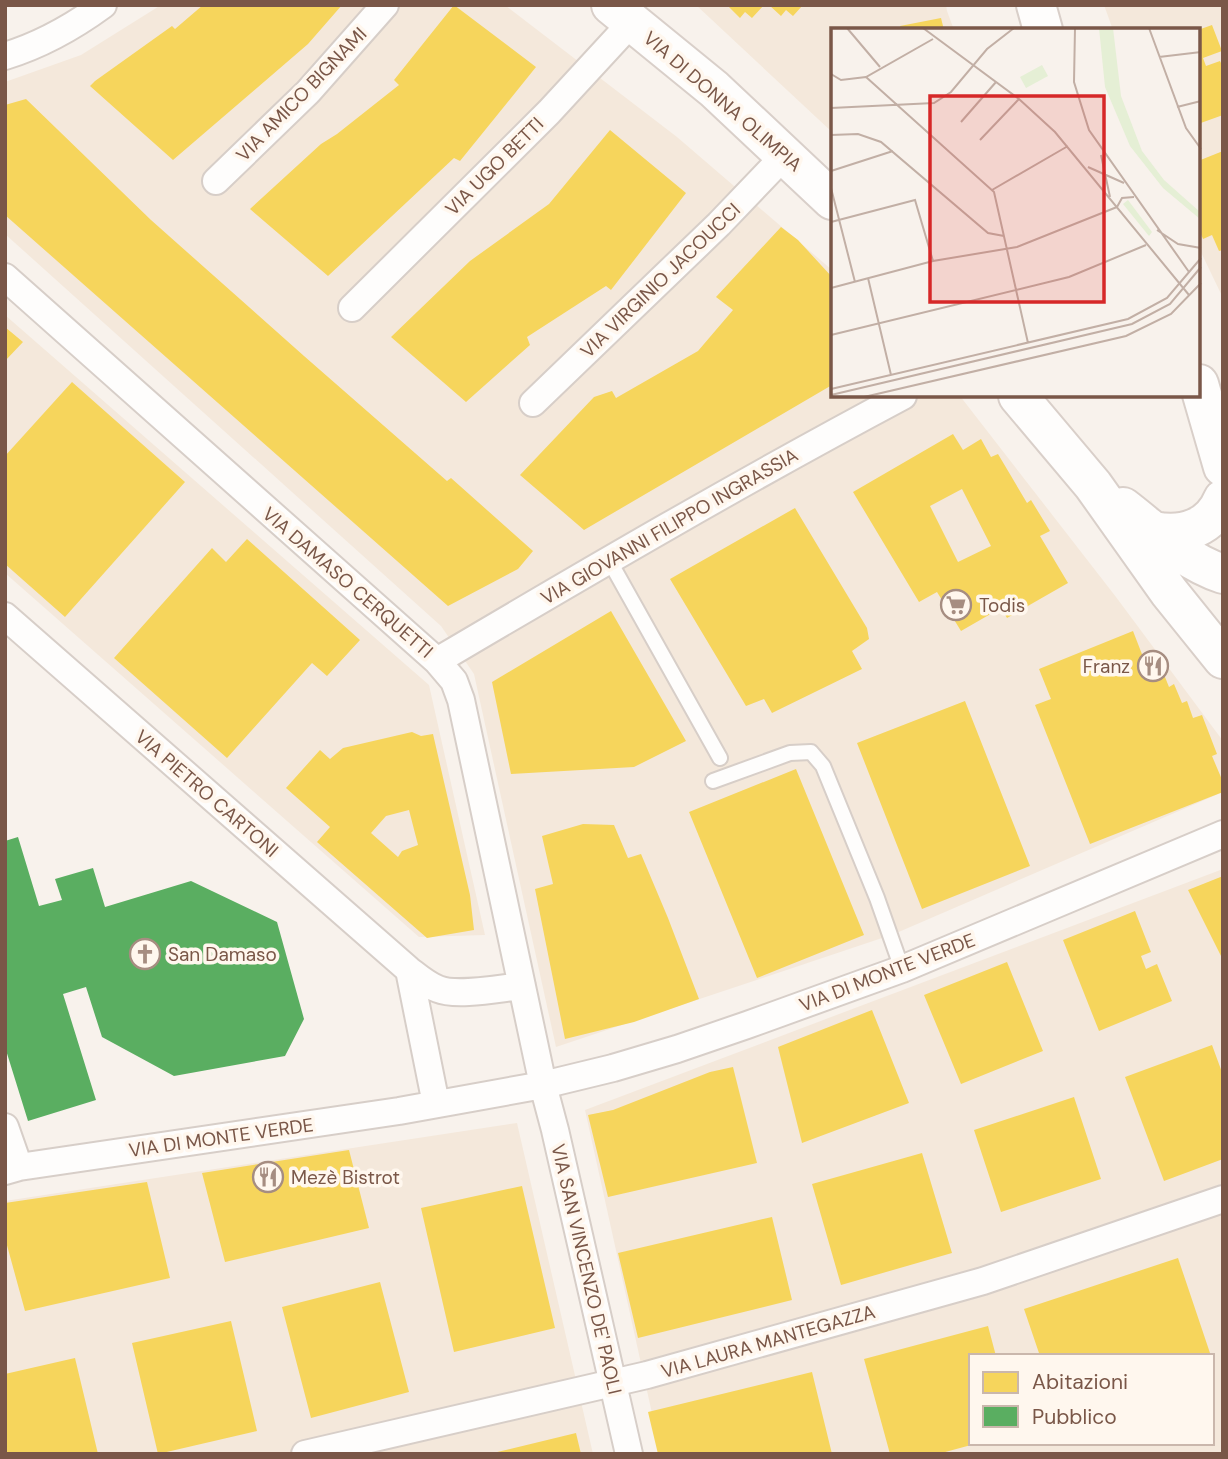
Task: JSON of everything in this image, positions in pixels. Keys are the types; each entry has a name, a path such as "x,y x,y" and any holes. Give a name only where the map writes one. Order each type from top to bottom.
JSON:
{"street":[{"path":"5,56 47,39 103,5"},
{"name":"VIA AMICO BIGNAMI","path":"216,181 307,92 385,5"},
{"path":"1036,5 1042,28"},
{"name":"VIA DI DONNA OLIMPIA","path":"622,13 714,89 831,199"},
{"name":"VIA UGO BETTI","path":"352,308 549,112 622,13"},
{"name":"VIA VIRGINIO JACOUCCI","path":"533,403 719,224 785,155"},
{"name":"VIA DAMASO CERQUETTI","path":"5,277 437,661 454,681 461,700 543,1085"},
{"path":"1200,386 1223,415"},
{"path":"1200,390 1223,467"},
{"name":"VIA GIOVANNI FILIPPO INGRASSIA","path":"437,661 790,456 901,397"},
{"path":"1019,397 1093,485 1145,561 1223,659"},
{"path":"1093,485 1192,561 1223,574"},
{"path":"1154,530 1172,533 1195,528 1216,513 1223,499"},
{"name":"VIA PIETRO CARTONI","path":"5,616 426,983 439,990 455,992 522,986"},
{"name":"VIA DI MONTE VERDE","path":"12,1169 399,1111 543,1085 613,1068 677,1049 902,969 1223,834"},
{"path":"410,970 436,1104"},
{"name":"VIA SAN VINCENZO DE' PAOLI","path":"543,1085 629,1454"},
{"path":"5,1127 12,1169"},
{"name":"VIA LAURA MANTEGAZZA","path":"305,1454 647,1375 983,1281 1223,1199"}],"lane":[{"path":"609,560 720,758"},
{"path":"713,781 790,753 811,752 823,766 877,898 902,969"}],"shaded area":[{"path":"161,5 505,5 677,137 831,269 831,397 961,397 1116,597 1223,741 1223,792 894,934 556,1047 474,674 441,626 5,234 5,82 81,55"},
{"path":"696,5 946,5 953,28 831,28 831,131"},
{"path":"1104,5 1223,5 1223,298 1200,250 1200,28 1112,28"},
{"path":"5,315 429,685 485,935 419,937 5,573"},
{"path":"1223,869 1223,1454 661,1454 585,1110"},
{"path":"517,1123 593,1454 5,1454 5,1201"}],"building: Abitazioni":[{"path":"203,5 342,5 308,44 173,160 90,86 172,26 175,29"},
{"path":"454,5 536,67 460,161 454,158 328,276 250,209 321,144 399,85 394,80"},
{"path":"727,5 764,5 752,18 745,12 740,18"},
{"path":"769,5 803,5 793,16 786,10 781,16"},
{"path":"941,18 944,28 900,28"},
{"path":"1212,25 1222,51 1203,58 1206,66 1220,61 1223,67 1223,115 1200,123 1200,29"},
{"path":"26,99 151,220 447,481 451,478 533,551 518,569 448,606 5,215 5,105"},
{"path":"610,130 686,193 611,290 606,286 527,337 530,345 466,402 391,337 470,261 549,204"},
{"path":"1223,151 1223,250 1219,251 1212,235 1203,239 1200,232 1200,160"},
{"path":"781,227 798,240 831,276 831,386 584,530 520,475 594,397 612,391 616,398 698,351 733,310 716,297"},
{"path":"5,327 23,342 5,361"},
{"path":"72,382 185,482 65,617 5,564 5,456"},
{"path":"953,434 963,450 981,439 991,457 998,454 1027,503 1031,500 1050,531 1040,536 1068,583 1007,618 1001,608 961,631 937,592 919,602 853,492","holes":["962,489 991,546 958,562 930,506"]},
{"path":"795,508 867,628 869,639 852,651 862,669 772,713 764,699 746,706 670,579"},
{"path":"247,539 360,640 327,676 312,663 227,758 114,658 212,548 226,562"},
{"path":"611,611 686,741 634,767 511,774 492,682"},
{"path":"1133,631 1145,662 1157,657 1169,687 1174,684 1182,703 1187,701 1193,718 1202,715 1217,754 1212,756 1223,782 1223,792 1090,844 1035,705 1051,699 1039,669"},
{"path":"965,701 1030,866 922,909 857,743"},
{"path":"412,732 421,736 433,734 470,895 474,930 427,938 317,842 330,827 286,788 320,750 330,759 343,748","holes":["409,810 418,845 402,851 398,857 371,833 386,816"]},
{"path":"796,769 864,935 757,978 689,812"},
{"path":"583,824 614,825 628,858 641,854 699,999 634,1022 565,1039 535,889 553,884 542,836"},
{"path":"1223,876 1223,960 1188,890"},
{"path":"1135,911 1151,952 1141,956 1146,969 1157,964 1172,1001 1099,1031 1063,940"},
{"path":"1007,962 1043,1051 961,1084 924,995"},
{"path":"872,1010 909,1103 802,1143 778,1047"},
{"path":"1212,1045 1223,1075 1223,1159 1164,1181 1125,1077"},
{"path":"733,1067 757,1163 608,1197 588,1115 613,1110 710,1072"},
{"path":"1074,1097 1101,1179 1001,1212 974,1130"},
{"path":"349,1150 369,1228 225,1262 202,1173"},
{"path":"922,1153 952,1253 841,1285 812,1184"},
{"path":"147,1182 170,1278 25,1311 5,1238 5,1203"},
{"path":"522,1186 555,1328 454,1352 421,1208"},
{"path":"772,1217 792,1300 638,1338 618,1253"},
{"path":"1178,1258 1210,1354 1039,1354 1024,1309"},
{"path":"380,1282 409,1392 311,1418 282,1307"},
{"path":"231,1321 257,1431 158,1454 132,1343"},
{"path":"988,1326 995,1354 969,1354 971,1445 938,1454 890,1454 864,1359"},
{"path":"75,1358 98,1454 5,1454 5,1374"},
{"path":"812,1372 832,1454 658,1454 648,1412"},
{"path":"576,1433 581,1454 493,1453"}],"building: Pubblico":[{"name":"San Damaso","path":"18,837 39,906 62,900 55,879 93,868 105,907 191,881 277,922 304,1019 285,1056 174,1076 102,1037 86,987 63,994 96,1100 28,1121 5,1047 5,841"}],"place":[{"name":"Todis","path":"956,605"},
{"name":"Franz","path":"1153,666"},
{"name":"San Damaso","path":"145,954"},
{"name":"Mezè Bistrot","path":"268,1177"}]}
